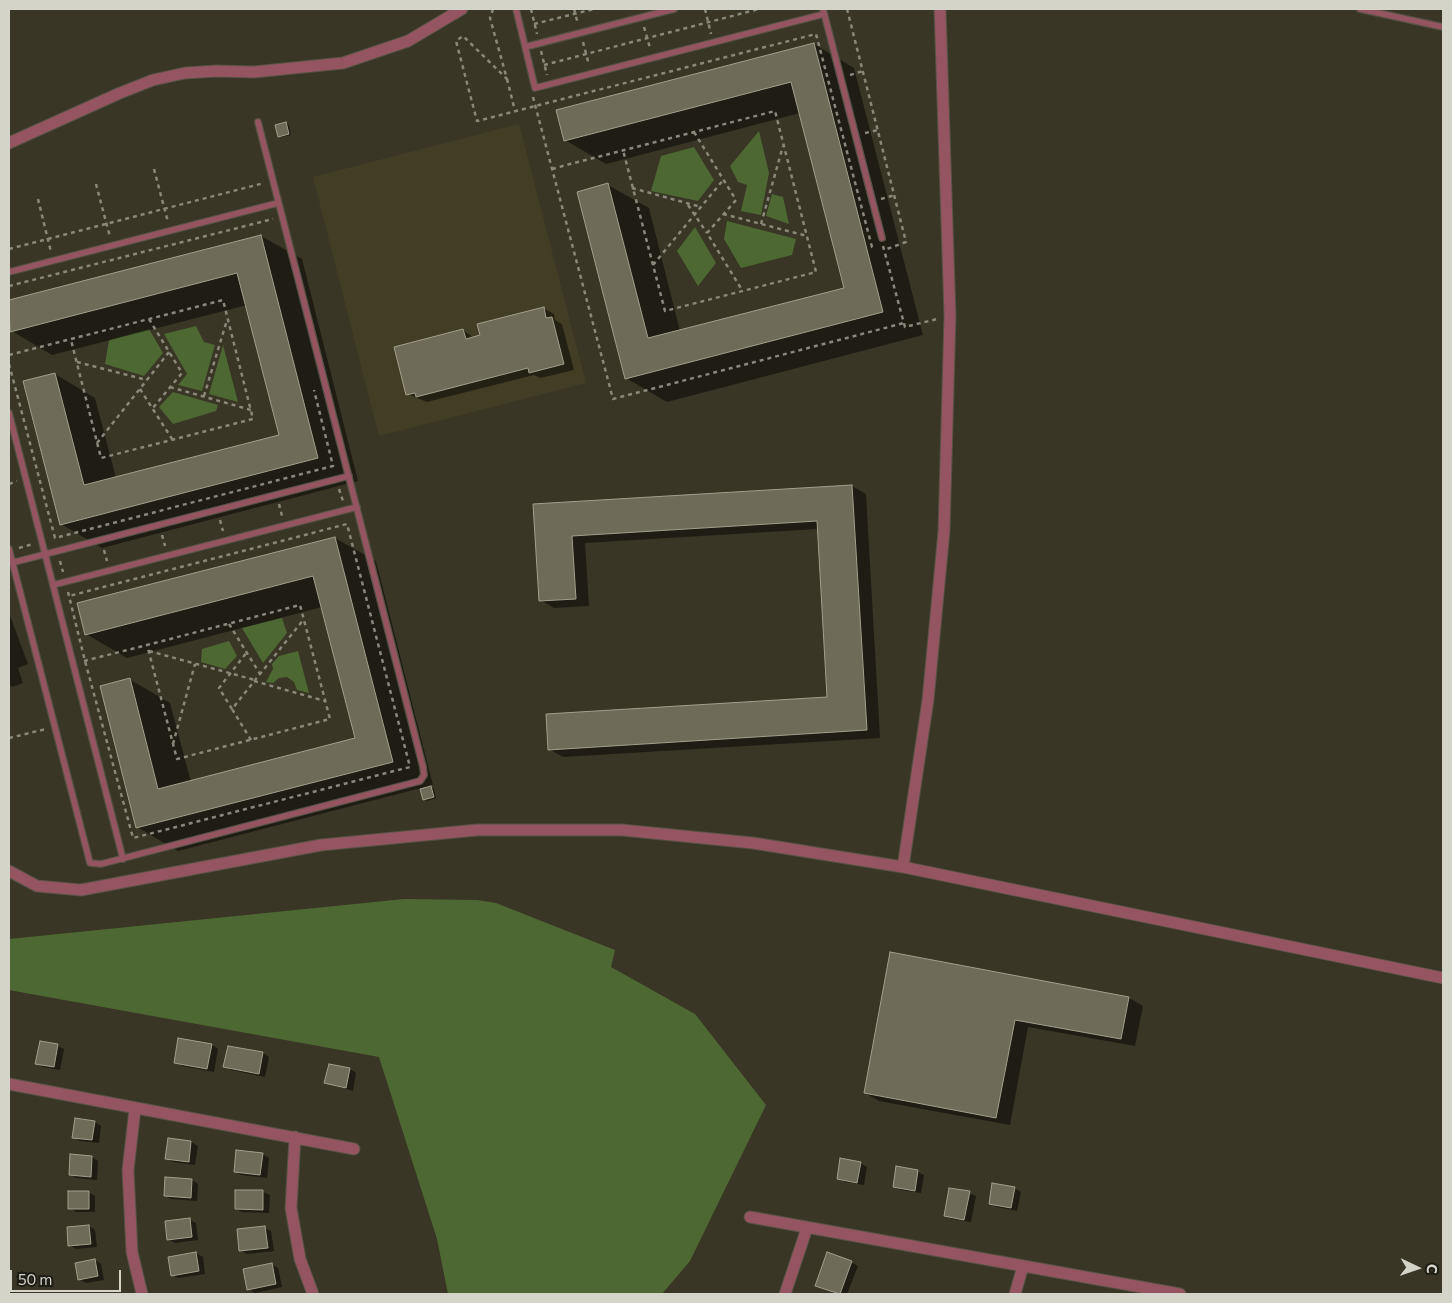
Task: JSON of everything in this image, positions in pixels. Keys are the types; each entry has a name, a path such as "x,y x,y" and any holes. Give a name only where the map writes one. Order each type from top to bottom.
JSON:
{"street":[{"path":"9,144 120,93 154,80 185,73 216,71 254,72 343,63 408,41 462,9"},
{"path":"904,867 928,700 944,532 950,316 940,9"},
{"path":"9,871 36,886 81,890 321,845 477,830 612,830 752,843 904,867 1443,978"},
{"path":"9,1084 354,1149"},
{"path":"135,1109 128,1170 132,1252 142,1294"},
{"path":"295,1137 292,1208 300,1259 313,1294"},
{"path":"750,1217 1180,1294"},
{"path":"785,1294 807,1228"},
{"path":"1015,1294 1023,1266"}],"lane":[{"path":"516,9 535,88 824,12 882,238"},
{"path":"525,47 674,9"},
{"path":"1360,9 1443,28"},
{"path":"9,549 10,563 90,862 96,865 123,859 420,781 424,775 258,122"},
{"path":"9,272 278,203"},
{"path":"9,413 123,859"},
{"path":"10,563 348,476"},
{"path":"53,585 356,507"}],"path":[{"path":"493,9 490,18 515,111"},
{"path":"531,9 554,101"},
{"path":"574,9 595,90"},
{"path":"534,24 594,9"},
{"path":"544,65 759,9"},
{"path":"847,9 906,242 884,250"},
{"path":"642,17 657,75"},
{"path":"507,79 463,36 456,41 477,121 816,34 872,247 883,245 905,328 950,316"},
{"path":"535,88 533,98 535,106 613,399 904,323"},
{"path":"552,169 622,150 774,111 816,272 665,311 622,150"},
{"path":"694,132 736,200 707,232"},
{"path":"761,224 784,146"},
{"path":"154,169 170,231"},
{"path":"653,266 724,179"},
{"path":"9,249 273,181"},
{"path":"96,184 112,246"},
{"path":"632,188 701,207"},
{"path":"38,199 54,261"},
{"path":"687,204 707,232 742,291"},
{"path":"723,214 807,236"},
{"path":"9,286 272,218 275,228"},
{"path":"9,356 223,300 253,419 101,458 71,340"},
{"path":"149,319 182,373 152,408"},
{"path":"204,396 227,319"},
{"path":"98,443 169,352"},
{"path":"77,362 147,380"},
{"path":"9,364 85,661 133,838 410,767 314,390"},
{"path":"170,387 251,410"},
{"path":"140,389 172,440"},
{"path":"54,538 333,466"},
{"path":"274,481 289,539"},
{"path":"214,497 229,554"},
{"path":"156,512 170,570"},
{"path":"69,596 347,524"},
{"path":"98,526 113,585"},
{"path":"73,664 300,605 330,719 176,759 147,645"},
{"path":"232,709 304,619"},
{"path":"229,624 260,674"},
{"path":"149,651 325,701"},
{"path":"247,652 219,688 250,740"},
{"path":"173,744 195,664"},
{"path":"9,738 54,726"}],"shaded area":[{"path":"519,124 586,383 379,436 313,177"}],"green space":[{"path":"759,131 769,173 761,215 741,211 747,185 738,182 730,166"},
{"path":"694,147 714,180 698,201 651,191 661,156"},
{"path":"772,194 783,197 789,224 766,216"},
{"path":"727,221 796,239 792,255 741,268 724,239"},
{"path":"695,227 716,263 698,286 677,251"},
{"path":"196,326 204,342 215,345 202,391 178,385 187,374 164,334"},
{"path":"149,329 163,353 144,376 105,364 109,340"},
{"path":"223,345 238,402 209,394"},
{"path":"173,392 218,405 216,411 173,424 159,407"},
{"path":"282,618 287,633 263,663 242,628"},
{"path":"229,641 237,656 225,669 201,662 202,649"},
{"path":"298,651 309,693 297,690 294,682 287,677 279,678 273,683 266,682 273,669 272,664 279,656"},
{"path":"404,899 477,900 496,903 615,950 611,967 695,1014 766,1105 690,1261 662,1294 448,1294 437,1239 379,1057 9,990 9,939"}],"building":[{"path":"814,43 883,312 625,379 577,192 608,183 648,338 844,288 791,82 564,141 556,110"},
{"path":"286,122 289,134 278,137 275,125"},
{"path":"261,235 318,458 60,525 23,381 55,373 84,485 279,435 237,273 10,332 9,300"},
{"path":"544,307 546,318 552,317 564,364 529,373 528,368 416,397 415,393 406,395 394,347 463,329 466,339 480,335 477,324"},
{"path":"852,485 867,730 548,750 546,714 827,697 817,521 572,536 576,599 539,601 533,504"},
{"path":"335,537 393,762 136,828 100,686 130,678 158,789 355,738 313,576 85,635 77,603"},
{"path":"431,786 434,797 423,800 420,789"},
{"path":"890,952 1129,997 1121,1039 1015,1020 996,1118 864,1093"},
{"path":"178,1038 212,1044 207,1069 174,1063"},
{"path":"40,1041 58,1044 54,1067 35,1064"},
{"path":"228,1046 263,1052 259,1074 223,1067"},
{"path":"329,1064 350,1068 346,1088 324,1083"},
{"path":"75,1118 95,1121 92,1140 72,1138"},
{"path":"168,1138 191,1141 189,1162 165,1159"},
{"path":"236,1150 263,1153 260,1175 234,1172"},
{"path":"70,1154 92,1156 91,1177 69,1175"},
{"path":"840,1158 861,1162 857,1183 837,1179"},
{"path":"896,1166 918,1170 915,1191 893,1187"},
{"path":"165,1177 192,1179 191,1198 164,1196"},
{"path":"992,1183 1015,1187 1011,1208 989,1204"},
{"path":"949,1188 970,1191 964,1220 944,1216"},
{"path":"235,1190 263,1190 263,1210 235,1209"},
{"path":"68,1191 89,1191 89,1209 68,1209"},
{"path":"190,1218 192,1237 167,1240 165,1221"},
{"path":"89,1225 91,1244 68,1246 67,1227"},
{"path":"265,1226 268,1248 239,1251 237,1229"},
{"path":"196,1252 199,1271 171,1276 168,1257"},
{"path":"827,1252 852,1261 840,1294 815,1286"},
{"path":"95,1259 98,1276 78,1280 75,1263"},
{"path":"272,1263 276,1284 247,1290 243,1269"}]}
